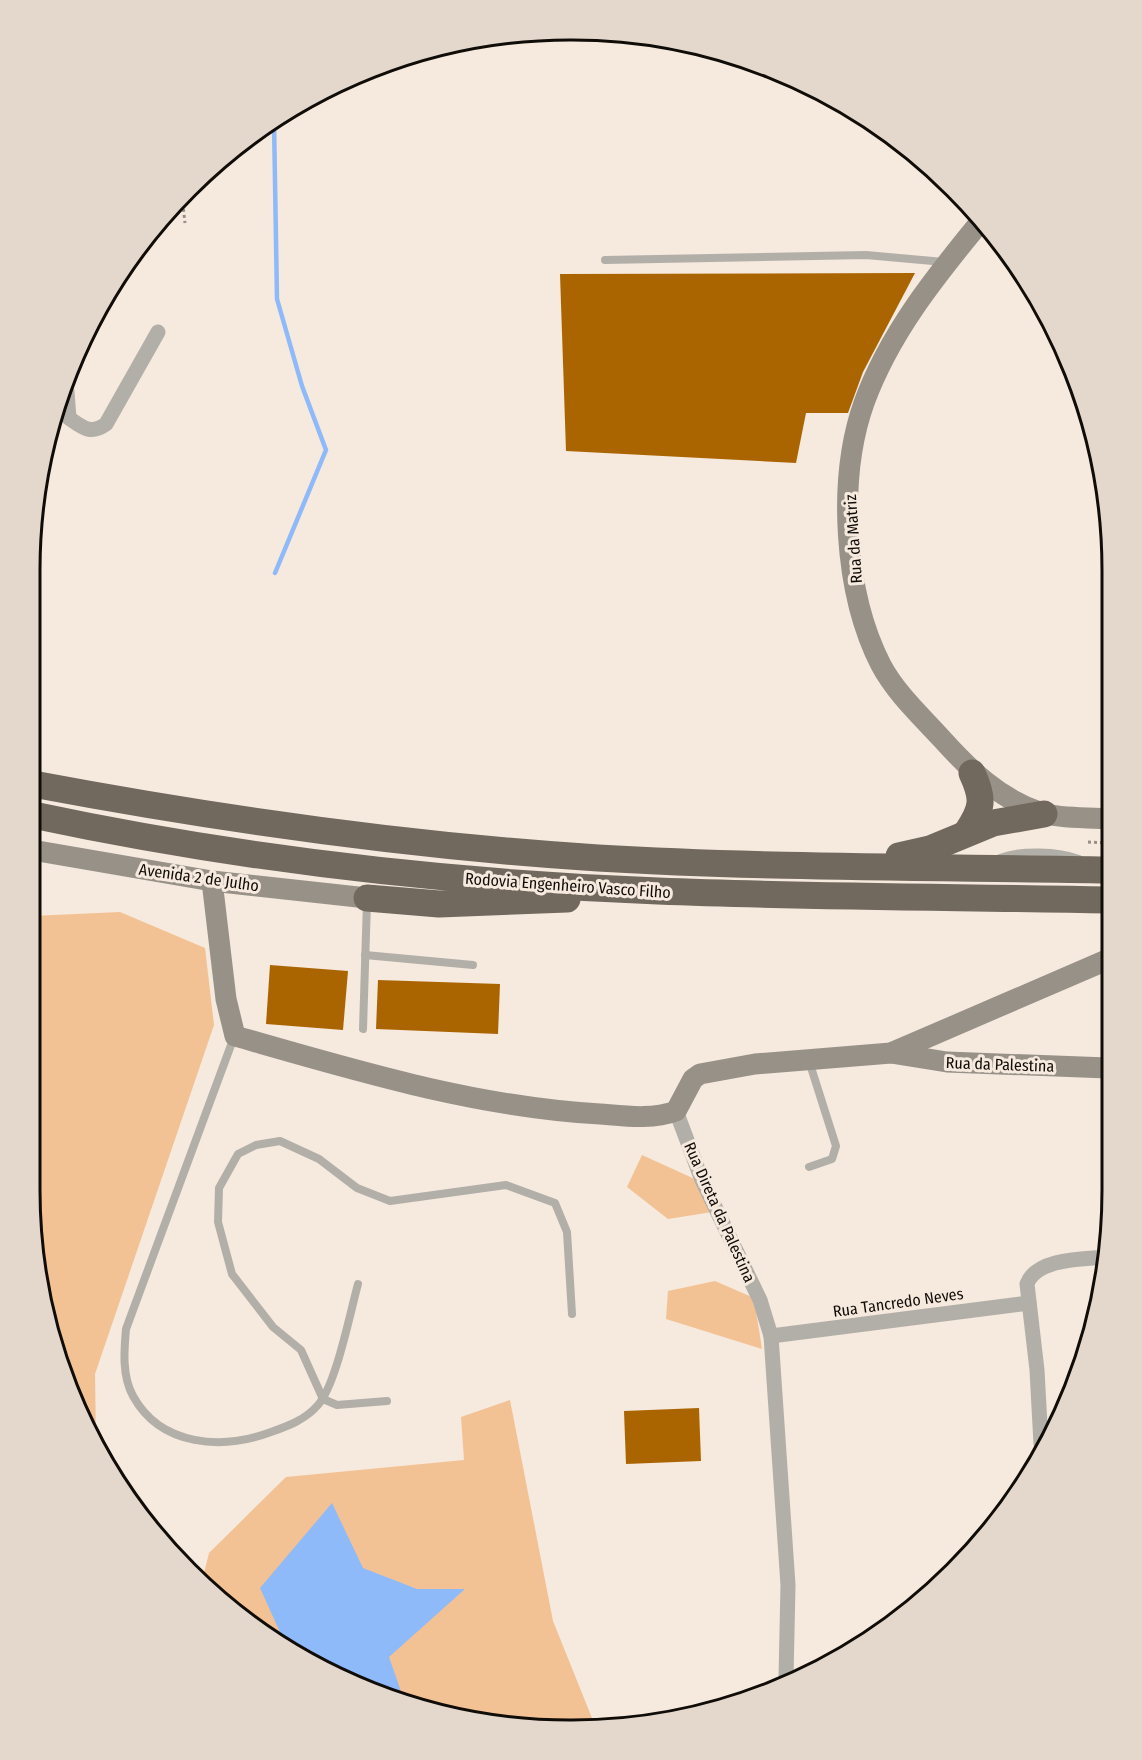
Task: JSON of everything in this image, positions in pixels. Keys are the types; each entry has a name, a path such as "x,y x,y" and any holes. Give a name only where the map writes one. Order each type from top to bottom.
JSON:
{"highway":[{"path":"967,832 979,814 981,804 972,773"},
{"name":"Rodovia Engenheiro Vasco Filho","path":"40,785 227,818 414,842 597,857 743,863 1102,869"},
{"path":"743,863 777,856 894,857 930,849 967,832 1005,820 1044,814"},
{"name":"Rodovia Engenheiro Vasco Filho","path":"40,817 92,828 325,862 471,880 658,891 1102,900"},
{"path":"367,898 439,904 532,902 658,891"}],"main road":[{"name":"Rua da Matriz","path":"976,228 948,262 888,349 863,405 850,478 849,520 858,596 867,631 882,666 901,694 972,773 1008,796 1044,814"},
{"path":"1044,814 1102,818"},
{"name":"Avenida 2 de Julho","path":"40,851 212,882 367,898"},
{"path":"212,882 226,999 235,1036 344,1067 489,1102 570,1113 643,1117 676,1111 693,1079 700,1074 755,1064 891,1053 1102,961"},
{"name":"Rua da Palestina","path":"891,1053 946,1062 1102,1068"}],"street":[{"path":"63,421 88,431 99,429 106,424 158,332"},
{"name":"Rua Direta da Palestina","path":"676,1111 702,1180 760,1300 771,1336 788,1585 786,1674"},
{"path":"1041,1435 1037,1370 1028,1284 1037,1270 1045,1266 1097,1258"},
{"name":"Rua Tancredo Neves","path":"771,1336 1029,1303"}],"lane":[{"path":"605,260 866,255 948,262"},
{"path":"363,1029 367,898"},
{"path":"365,955 473,964"},
{"path":"235,1036 126,1329 123,1352 126,1377 132,1396 146,1414 172,1432 208,1443 229,1444 291,1425 306,1417 327,1393 358,1284"},
{"path":"808,1167 832,1159 836,1146 809,1060"},
{"path":"387,1401 337,1405 323,1399 301,1350 273,1327 232,1274 218,1222 219,1188 238,1154 256,1145 280,1141 319,1159 357,1188 390,1201 506,1185 555,1203 567,1232 572,1314"}],"path":[{"path":"183,209 185,224"},
{"path":"1088,842 1102,843"}],"shaded area":[{"path":"120,912 205,948 214,1025 95,1374 96,1425 69,1360 51,1292 45,1258 40,1189 40,916"},
{"path":"642,1155 697,1180 712,1212 668,1219 627,1187"},
{"path":"715,1281 754,1298 762,1349 666,1319 668,1291"},
{"path":"510,1400 553,1621 592,1719 536,1718 468,1709 400,1691 368,1679 336,1665 276,1630 248,1610 204,1572 209,1553 286,1477 464,1460 461,1417"}],"water":[{"path":"332,1503 363,1568 417,1589 465,1589 389,1657 401,1691 336,1665 280,1632 260,1588"}],"building":[{"path":"915,273 863,372 848,413 806,413 796,463 566,451 560,274"},
{"path":"270,965 348,971 343,1030 266,1024"},
{"path":"378,980 500,984 498,1034 376,1029"},
{"path":"699,1408 701,1461 626,1464 624,1411"}],"waterway":[{"path":"274,131 277,299 302,386 326,450 275,573"}]}
